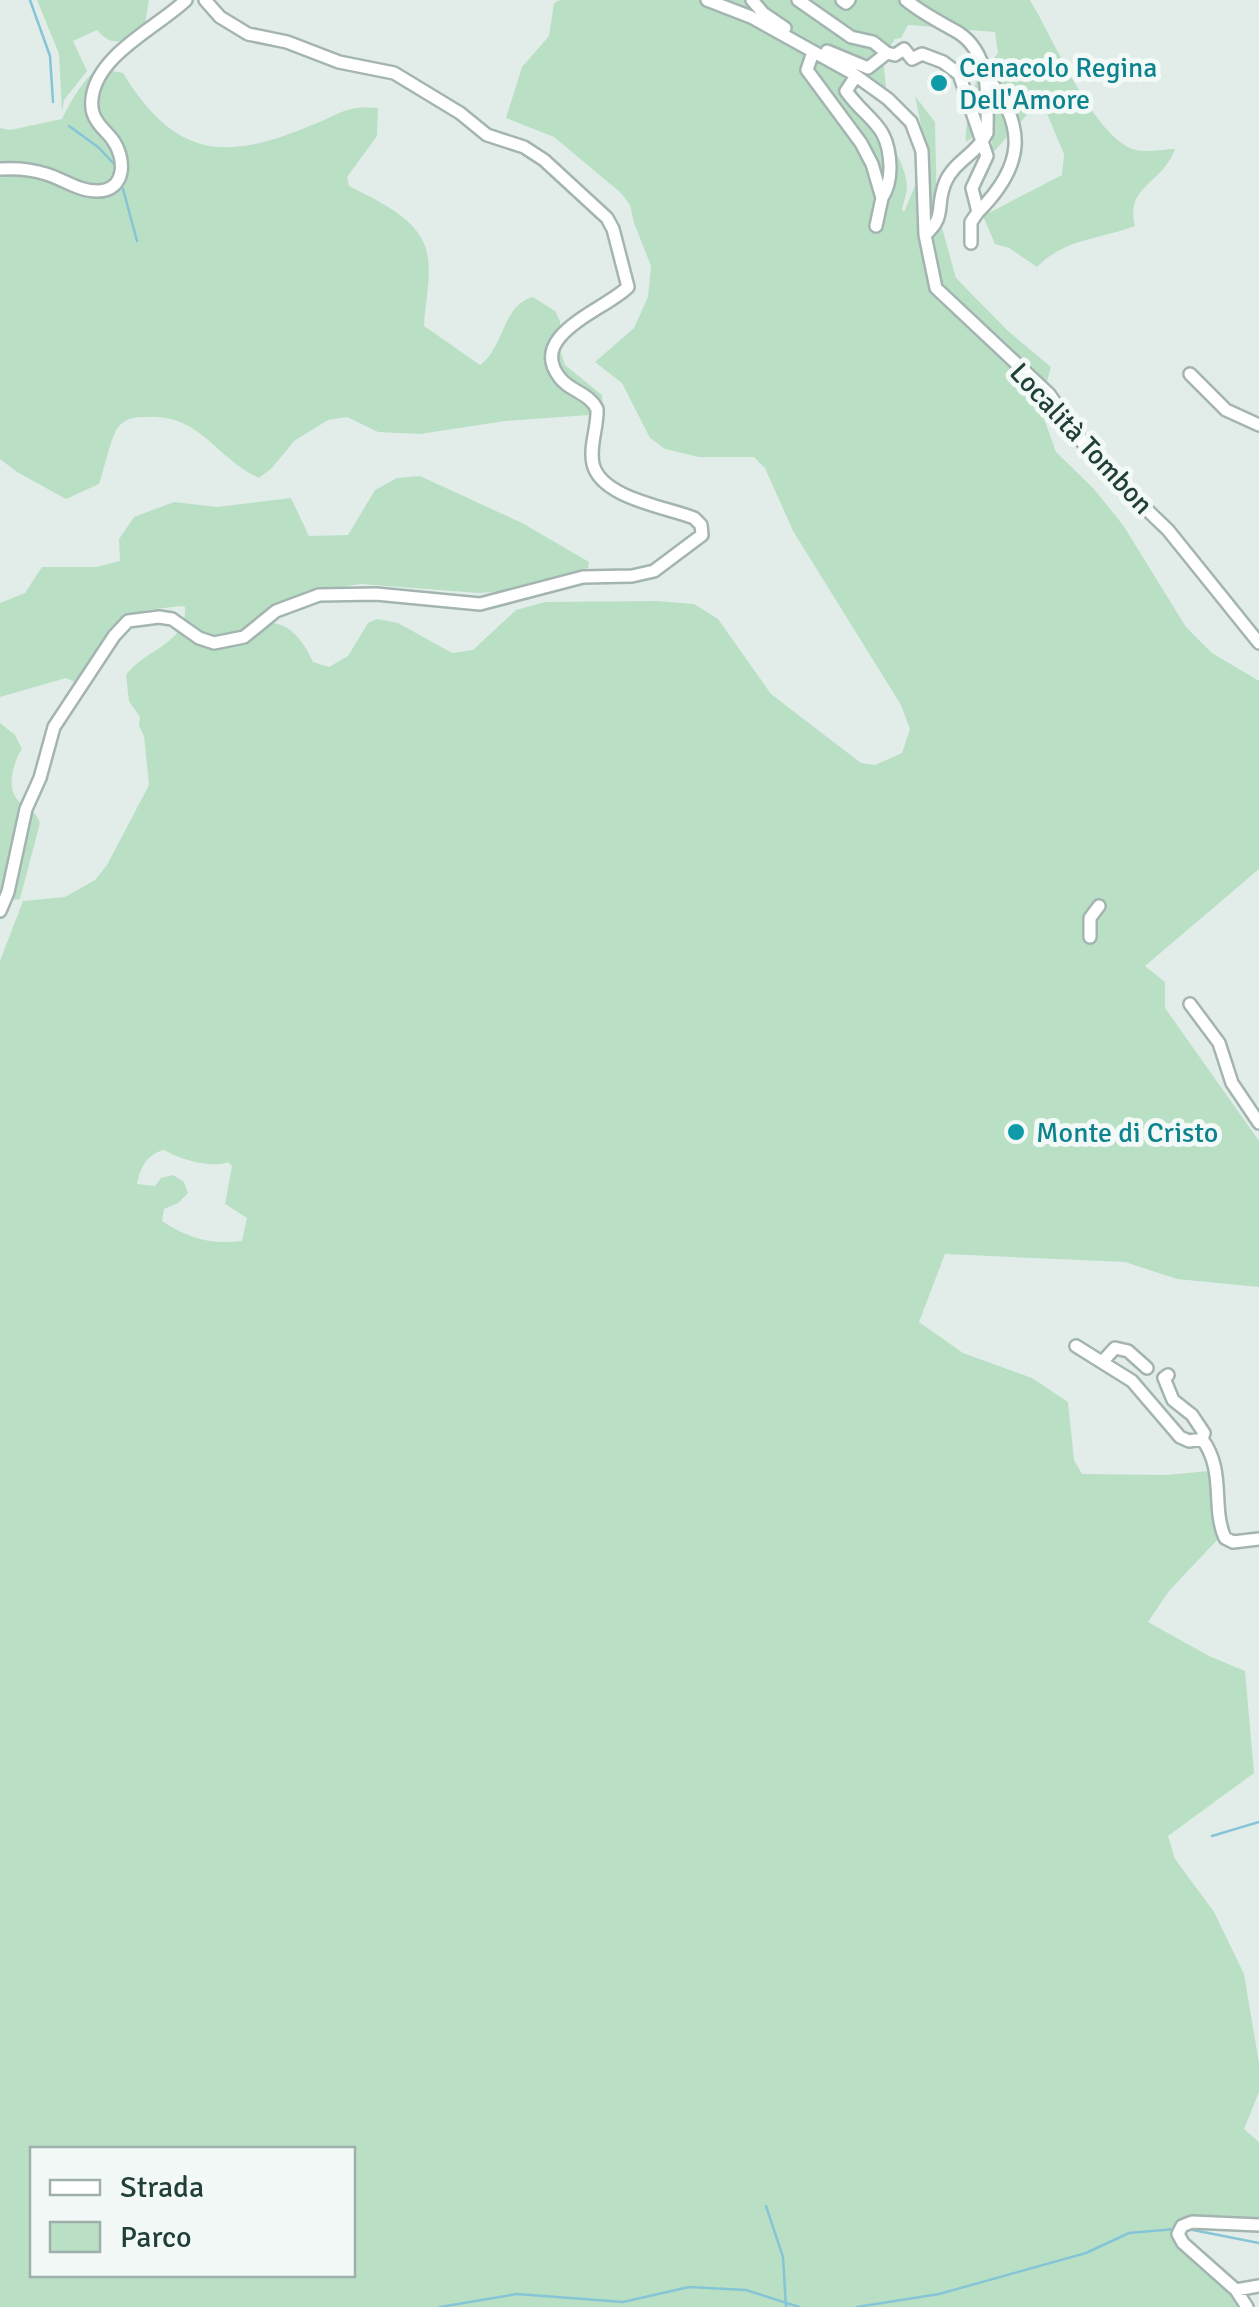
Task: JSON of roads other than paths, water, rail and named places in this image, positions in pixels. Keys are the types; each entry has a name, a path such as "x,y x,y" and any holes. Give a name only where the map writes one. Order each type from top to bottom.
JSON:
{"street":[{"path":"0,169 36,171 89,190 115,186 122,166 113,140 95,118 92,93 105,70 130,42 186,0"},
{"path":"0,911 8,892 26,809 40,778 54,728 114,636 128,622 172,620 214,643 244,636 276,612 319,595 376,594 480,604 583,578 654,571 702,535 694,518 622,494 596,472 592,448 596,409 585,394 562,380 554,365 553,345 565,329 628,287 611,222 544,160 524,147 488,134 394,73 339,62 287,42 248,34 220,17 205,0"},
{"name":"Località Tombon","path":"707,0 751,17 856,76 900,110 918,134 925,171 925,235 930,271 942,296 1049,394 1094,459 1168,530 1258,635"},
{"path":"752,0 768,18 859,66 870,67 887,54"},
{"path":"798,0 851,36 873,42 887,54 895,55 904,49 912,59 922,54 955,69 964,82 983,141 985,163 972,188 978,212"},
{"path":"906,0 977,50 986,76 1009,108 1016,156 998,190 971,222 972,243"},
{"path":"813,52 807,70 861,143 882,198"},
{"path":"856,76 846,91 882,129 888,145 890,174 876,226"},
{"path":"925,235 939,222 945,182 962,157 987,134 986,76"},
{"path":"1190,374 1226,410 1259,426"},
{"path":"1090,937 1090,918 1100,906"},
{"path":"1190,1004 1219,1042 1232,1083 1259,1123"},
{"path":"1076,1346 1144,1391 1180,1436 1189,1441 1202,1440"},
{"path":"1102,1362 1115,1348 1128,1351 1147,1368"},
{"path":"1168,1375 1164,1378 1173,1400 1192,1415 1204,1433 1202,1440"},
{"path":"1202,1440 1210,1450 1218,1480 1218,1524 1225,1538 1233,1542 1259,1539"},
{"path":"1247,2307 1236,2290 1182,2243 1181,2228 1192,2222 1259,2226"},
{"path":"1236,2290 1259,2286"}],"waterway":[{"path":"30,0 50,56 53,102"},
{"path":"69,126 117,167"},
{"path":"123,189 137,241"},
{"path":"1212,1836 1259,1822"},
{"path":"766,2206 783,2257 786,2307"},
{"path":"857,2307 939,2294 1086,2253 1129,2233 1175,2229"},
{"path":"1188,2229 1259,2243"},
{"path":"440,2307 517,2294 623,2302 689,2287 746,2290 799,2307"}],"place":[{"name":"Cenacolo Regina Dell'Amore","path":"939,83"},
{"name":"Monte di Cristo","path":"1016,1132"}]}
